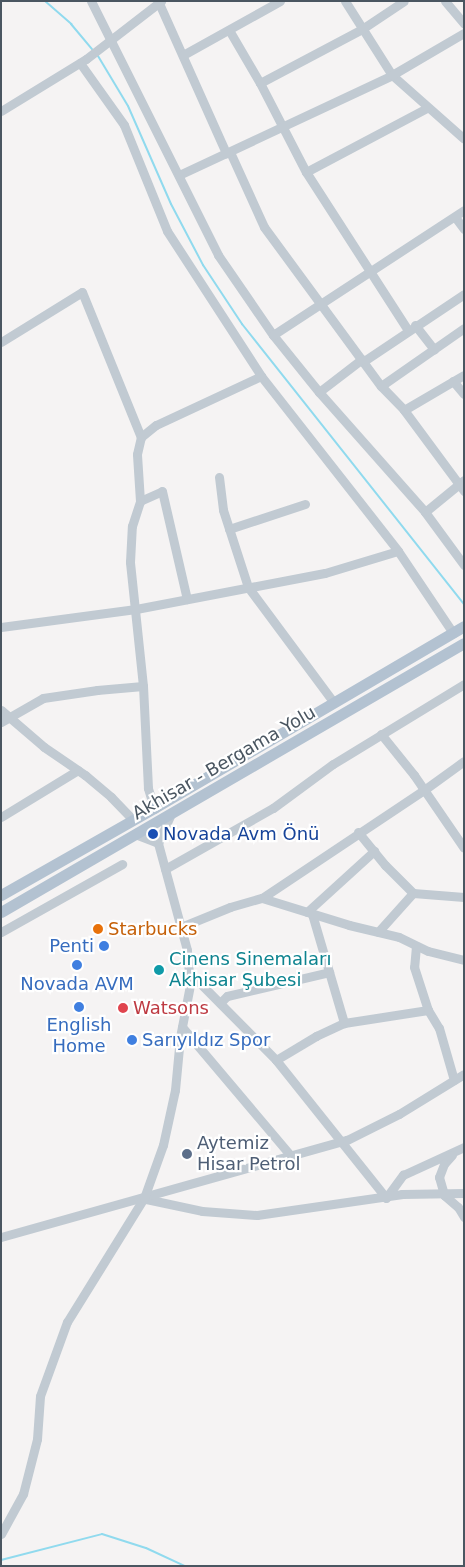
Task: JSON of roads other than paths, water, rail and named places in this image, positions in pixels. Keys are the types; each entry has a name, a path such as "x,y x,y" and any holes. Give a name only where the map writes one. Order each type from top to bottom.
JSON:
{"main road":[{"name":"Akhisar - Bergama Yolu","path":"1,895 460,629"},
{"name":"Akhisar - Bergama Yolu","path":"1,912 464,643"}],"street":[{"path":"91,1 218,255 273,335 319,392 424,512 464,565"},
{"path":"183,55 280,1"},
{"path":"345,1 392,75 464,139"},
{"path":"260,83 362,29 404,1"},
{"path":"445,1 464,24"},
{"path":"1,111 80,63 159,2 264,227 381,386 404,410 462,485 424,512"},
{"path":"229,30 260,83 306,172 369,270 412,327 434,349"},
{"path":"179,174 392,75 464,33"},
{"path":"80,63 124,125 167,231 260,376 460,629"},
{"path":"306,172 427,108"},
{"path":"273,335 369,270 464,210"},
{"path":"455,216 464,229"},
{"path":"1,342 82,292 141,437 137,454 140,501 132,526 130,562 143,686 148,788 154,808"},
{"path":"319,392 363,360 464,294"},
{"path":"381,386 464,328"},
{"path":"404,410 464,374"},
{"path":"141,437 156,425 260,376"},
{"path":"453,381 464,394"},
{"path":"219,477 223,510 248,587 334,703"},
{"path":"140,501 162,491 187,599"},
{"path":"229,529 305,504"},
{"path":"1,627 136,609 325,573 398,551"},
{"path":"165,869 273,808 333,764 464,684"},
{"path":"6,720 43,698 97,690 143,686"},
{"path":"1,710 6,720 78,770 111,797 132,819"},
{"path":"381,734 424,790 464,848"},
{"path":"181,927 230,907 262,898 358,832 424,790 464,761"},
{"path":"1,817 78,770"},
{"path":"1,1534 24,1494 37,1439 40,1396 67,1322 144,1198 162,1145 175,1090 182,1027 190,985 187,950 158,844 171,814"},
{"path":"358,832 413,893 464,897"},
{"path":"136,834 158,844"},
{"path":"310,913 374,851"},
{"path":"1,932 122,864"},
{"path":"378,932 413,893"},
{"path":"262,898 399,937 428,951 464,960"},
{"path":"310,913 344,1023"},
{"path":"416,946 414,967 428,1010 439,1028 454,1080"},
{"path":"189,972 276,1060 339,1142 386,1198"},
{"path":"220,1004 227,996 329,972"},
{"path":"276,1060 316,1036 344,1023 428,1010"},
{"path":"182,1027 291,1156"},
{"path":"1,1237 339,1142 398,1114 464,1074"},
{"path":"386,1198 403,1175 464,1147"},
{"path":"454,1152 444,1164 439,1177 444,1195 458,1206 464,1217"},
{"path":"144,1198 202,1211 257,1215 386,1198 402,1194 464,1194"}],"waterway":[{"path":"45,1 71,24 92,49"},
{"path":"98,56 128,106 171,204 203,265 242,324 464,604"},
{"path":"1,1560 102,1534 146,1548 185,1566"}],"place":[{"name":"Novada Avm Önü","path":"153,834"},
{"name":"Starbucks","path":"98,929"},
{"name":"Penti","path":"104,946"},
{"name":"Novada AVM","path":"77,965"},
{"name":"Cinens Sinemaları Akhisar Şubesi","path":"159,970"},
{"name":"English Home","path":"79,1007"},
{"name":"Watsons","path":"123,1008"},
{"name":"Sarıyıldız Spor","path":"132,1040"},
{"name":"Aytemiz Hisar Petrol","path":"187,1154"}]}
